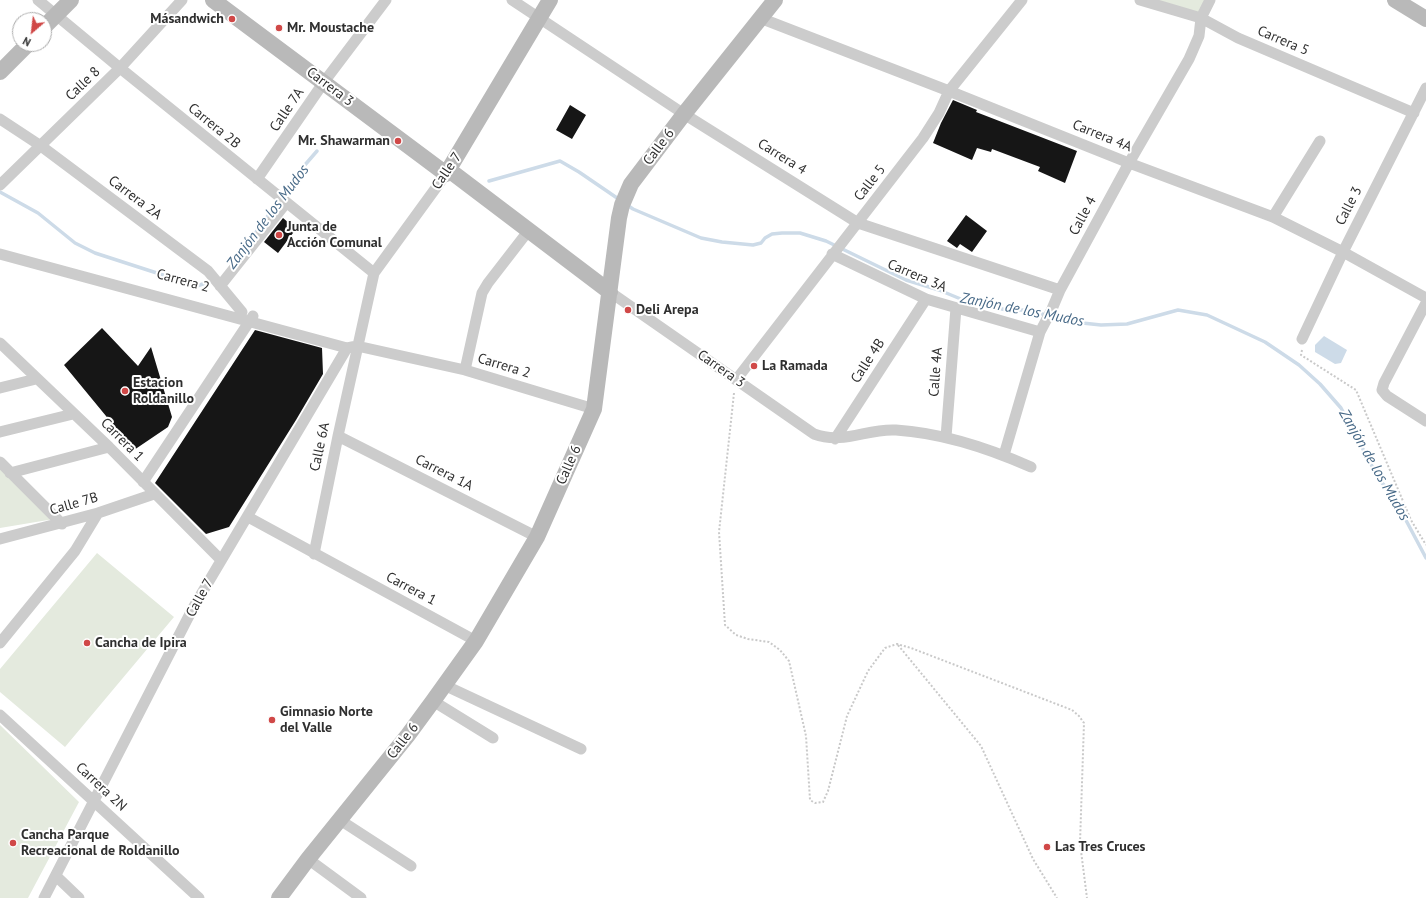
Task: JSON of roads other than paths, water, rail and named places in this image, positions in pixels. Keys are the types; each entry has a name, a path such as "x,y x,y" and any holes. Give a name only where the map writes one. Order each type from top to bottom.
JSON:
{"street":[{"name":"Carrera 2B","path":"38,0 374,273"},
{"path":"52,19 71,0"},
{"name":"Calle 8","path":"0,185 120,68 182,0"},
{"name":"Carrera 3","path":"213,0 327,79"},
{"name":"Carrera 3","path":"228,0 327,79 610,292 814,434 825,438 835,439 895,430 946,437 1004,455 1031,468"},
{"name":"Calle 7A","path":"257,179 327,79 386,0"},
{"name":"Carrera 4","path":"512,0 684,114 858,223 1060,290"},
{"name":"Calle 7","path":"44,898 193,608 352,347 374,273 449,170 550,0"},
{"name":"Calle 6","path":"279,898 308,859 434,702 444,685 476,641 537,537 594,409 624,200 631,184 774,0"},
{"name":"Calle 5","path":"736,380 833,252 858,223 923,138 939,113 949,91 1022,0"},
{"name":"Carrera 5","path":"1140,0 1201,18 1238,38 1414,112"},
{"name":"Calle 4","path":"1004,455 1041,328 1129,163 1189,59 1199,36 1201,18 1210,0"},
{"path":"1395,0 1426,19"},
{"name":"Carrera 4A","path":"760,18 1129,163 1274,217 1343,252 1426,298"},
{"path":"0,72 20,52"},
{"name":"Calle 3","path":"1302,339 1343,252 1426,88"},
{"name":"Carrera 2A","path":"0,118 41,146 208,271 242,312"},
{"path":"1274,217 1320,141"},
{"path":"219,284 285,202"},
{"path":"465,370 482,293 529,230"},
{"name":"Carrera 2","path":"0,246 242,312 252,318"},
{"name":"Carrera 3A","path":"833,252 926,299 956,308 1041,328"},
{"name":"Carrera 2","path":"0,254 252,318 350,341 352,347 465,370 594,409"},
{"name":"Calle 4B","path":"835,439 926,299"},
{"path":"1426,303 1384,383 1382,390 1387,396 1426,421"},
{"name":"Calle 4A","path":"946,437 956,308"},
{"path":"143,482 252,318"},
{"name":"Carrera 1","path":"2,346 109,448 221,560"},
{"name":"Calle 6A","path":"314,554 338,436 352,347"},
{"path":"0,388 36,379"},
{"path":"0,432 73,414"},
{"name":"Carrera 1A","path":"338,436 537,537"},
{"path":"10,473 109,448"},
{"path":"0,462 62,524"},
{"name":"Calle 7B","path":"0,539 62,524 154,494"},
{"path":"0,643 75,551 98,513"},
{"name":"Carrera 1","path":"248,517 476,641"},
{"path":"444,685 581,749"},
{"path":"434,702 493,738"},
{"name":"Carrera 2N","path":"0,715 199,898"},
{"path":"340,820 411,866"},
{"path":"308,859 361,898"},
{"path":"56,876 78,898"}],"water":[{"path":"1324,336 1347,350 1341,363 1335,364 1315,352 1315,345"}],"waterway":[{"name":"Zanjón de los Mudos","path":"251,239 304,166 317,151"},
{"name":"Zanjón de los Mudos","path":"489,181 560,161 620,200"},
{"name":"Zanjón de los Mudos","path":"0,192 38,213 75,243 95,253 197,286 214,280"},
{"name":"Zanjón de los Mudos","path":"627,205 633,209 701,238 722,242 753,245 761,243 765,238 772,234 800,233 826,241 906,280 939,290 968,302 1007,310 1027,310 1073,322 1101,325 1127,324 1178,310 1207,315 1265,342 1299,365 1320,384 1341,408 1380,481 1391,492 1426,558"}],"place":[{"name":"Másandwich","path":"232,19"},
{"name":"Mr. Moustache","path":"279,28"},
{"name":"Mr. Shawarman","path":"398,141"},
{"name":"Junta de Acción Comunal","path":"279,235"},
{"name":"Deli Arepa","path":"628,310"},
{"name":"La Ramada","path":"754,366"},
{"name":"Estacion Roldanillo","path":"125,391"},
{"name":"Cancha de Ipira","path":"87,643"},
{"name":"Gimnasio Norte del Valle","path":"272,720"},
{"name":"Cancha Parque Recreacional de Roldanillo","path":"13,843"},
{"name":"Las Tres Cruces","path":"1047,847"}]}
